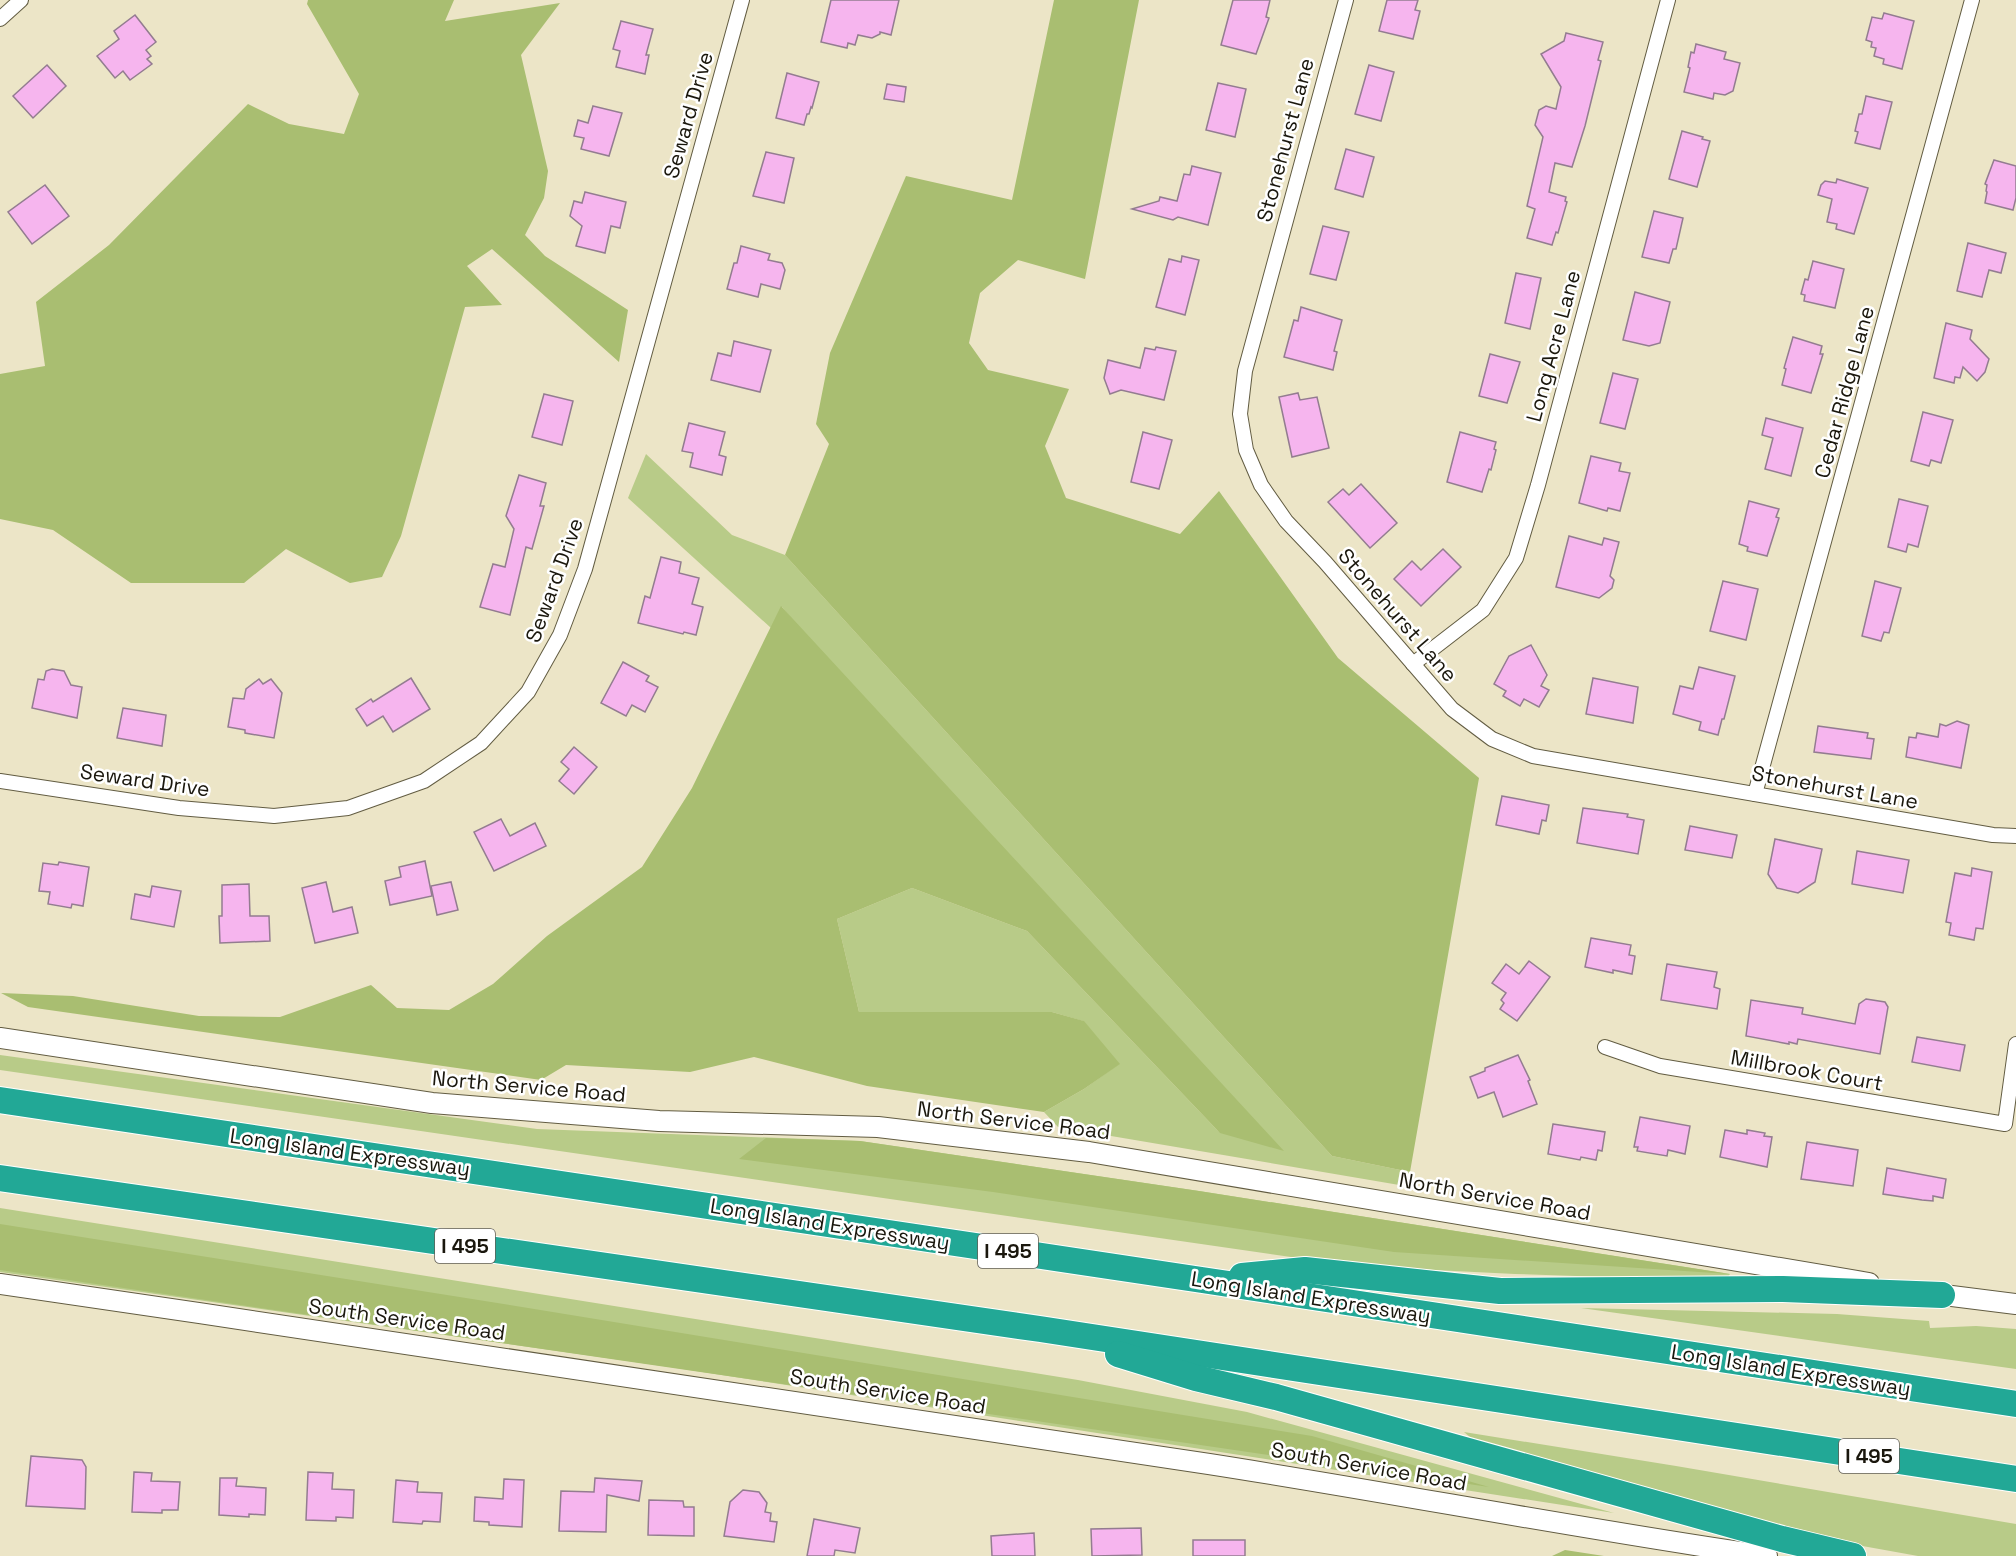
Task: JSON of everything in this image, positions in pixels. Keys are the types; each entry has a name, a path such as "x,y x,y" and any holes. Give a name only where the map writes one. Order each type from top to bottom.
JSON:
{"highway":[{"name":"Long Island Expressway","path":"0,1100 2016,1403"},
{"name":"I 495","path":"0,1178 1040,1329 2016,1479"},
{"path":"1202,1280 1305,1270 1500,1291 1783,1289 1942,1295"},
{"path":"1040,1329 1196,1378 1276,1397 1782,1539 1853,1556"},
{"path":"1969,1472 2016,1485"}],"main road":[{"name":"North Service Road","path":"0,1038 432,1103 659,1121 878,1127 1089,1152 1942,1295 2016,1304"},
{"name":"South Service Road","path":"0,1284 1039,1438 1363,1488 1617,1534 1767,1556"}],"street":[{"name":"Seward Drive","path":"0,781 179,808 274,816 348,808 424,781 481,743 528,692 560,635 585,569 742,0"},
{"name":"Stonehurst Lane","path":"1346,0 1259,315 1245,371 1240,414 1246,450 1261,485 1286,520 1452,709 1492,739 1533,756 1993,835 2016,836"},
{"name":"Long Acre Lane","path":"1413,664 1483,610 1515,558 1538,485 1668,0"},
{"name":"Cedar Ridge Lane","path":"1755,794 1972,0"},
{"path":"0,19 14,2"},
{"name":"Millbrook Court","path":"1605,1047 1660,1066 2005,1124 2016,1044"}],"green space":[{"path":"308,0 454,0 445,21 560,3 521,55 548,171 544,198 525,235 545,256 628,310 619,362 492,249 467,266 502,305 465,307 401,536 382,577 350,583 286,549 244,583 131,583 53,530 0,519 0,374 45,366 36,302 109,245 248,104 289,124 344,134 359,94 307,4"},
{"path":"1054,0 1139,0 1085,279 1018,260 980,293 969,343 988,370 1069,389 1045,446 1066,498 1180,534 1219,491 1338,658 1479,778 1410,1172 1332,1156 785,555 829,444 816,424 830,353 906,176 1012,200"},
{"path":"646,454 732,535 785,555 1332,1156 1410,1172 1411,1187 1058,1127 1044,1112 1084,1089 1119,1064 1083,1021 1052,1012 859,1012 837,919 912,888 1027,931 1220,1133 782,607 771,628 628,498"},
{"path":"781,606 1284,1151 1220,1133 1027,931 912,888 837,919 859,1012 1052,1012 1084,1021 1120,1064 1084,1089 1044,1112 867,1086 754,1057 690,1072 566,1065 541,1080 28,1007 1,993 73,996 199,1016 280,1017 371,985 397,1008 449,1010 493,984 547,936 642,867 692,788"},
{"path":"0,1055 537,1129 860,1141 1199,1191 1730,1274 1725,1281 1353,1266 0,1070"},
{"path":"766,1138 860,1141 1199,1191 1730,1274 1394,1252 993,1192 739,1159"},
{"path":"0,1208 1078,1380 1247,1412 1614,1513 670,1367 0,1272"},
{"path":"0,1224 1312,1436 1489,1487 0,1270"},
{"path":"1581,1308 1837,1314 1929,1321 1930,1328 1976,1326 2016,1329 2016,1369"},
{"path":"1464,1432 2016,1524 2016,1556 1918,1556 1818,1538 1478,1444"},
{"path":"1565,1550 1604,1556 1552,1556"}],"building":[{"path":"831,0 899,0 891,35 880,32 872,38 858,35 855,45 848,43 847,48 821,42"},
{"path":"1233,0 1270,0 1266,17 1269,18 1256,54 1221,45"},
{"path":"1387,0 1418,0 1415,10 1420,11 1413,39 1379,31"},
{"path":"1884,13 1914,21 1902,69 1883,64 1884,59 1874,56 1876,48 1871,47 1872,42 1866,40 1872,17 1882,19"},
{"path":"135,15 156,42 146,50 151,56 147,59 152,64 130,80 123,71 115,78 97,56 119,39 114,31"},
{"path":"621,21 653,29 646,55 649,55 645,74 616,67 620,51 613,49"},
{"path":"1566,33 1603,42 1598,60 1601,61 1585,126 1572,167 1555,163 1549,192 1566,197 1567,202 1552,245 1527,238 1535,209 1527,206 1543,137 1535,125 1539,110 1546,106 1556,109 1561,87 1541,54 1564,41"},
{"path":"1696,44 1726,52 1724,59 1740,63 1733,91 1725,95 1714,93 1713,99 1684,92 1691,52 1694,53"},
{"path":"47,65 66,86 33,118 13,96"},
{"path":"1369,65 1394,72 1381,121 1355,114"},
{"path":"787,73 819,82 812,108 807,114 804,125 776,118"},
{"path":"1218,83 1246,89 1235,137 1206,130"},
{"path":"887,84 906,87 904,102 884,99"},
{"path":"1866,96 1892,102 1880,149 1855,143 1858,132 1855,131"},
{"path":"593,106 622,113 609,156 581,149 584,138 574,136 578,120 588,123"},
{"path":"1682,131 1710,141 1697,187 1669,179"},
{"path":"1346,149 1374,157 1363,197 1335,189"},
{"path":"766,152 794,158 784,203 753,196"},
{"path":"1994,160 2016,166 2016,198 2013,210 1985,203 1987,185 1985,184"},
{"path":"1192,166 1221,173 1208,225 1178,217 1173,220 1132,209 1159,201 1160,197 1177,201 1184,174 1190,175"},
{"path":"1837,179 1868,188 1854,234 1836,229 1837,224 1827,222 1832,199 1818,195 1825,181 1836,183"},
{"path":"45,185 69,216 32,244 8,212"},
{"path":"585,192 626,202 620,228 611,226 605,253 576,246 582,226 570,216 574,201 582,203"},
{"path":"1654,211 1683,218 1676,249 1673,249 1669,263 1642,257"},
{"path":"1323,226 1349,232 1336,280 1310,274"},
{"path":"1968,243 2006,253 2001,273 1989,270 1982,297 1957,291"},
{"path":"741,246 770,254 768,260 782,263 785,270 780,289 761,284 758,297 727,289"},
{"path":"1182,256 1199,260 1185,315 1156,307 1169,259 1181,262"},
{"path":"1813,261 1844,269 1835,308 1804,301 1805,295 1801,294"},
{"path":"1516,273 1541,278 1530,329 1505,323"},
{"path":"1635,292 1670,302 1660,343 1649,346 1623,340"},
{"path":"1301,307 1342,320 1334,351 1337,352 1333,370 1284,357 1294,320 1298,321"},
{"path":"1946,323 1972,330 1970,339 1989,359 1985,372 1977,381 1963,367 1960,378 1955,377 1954,383 1934,378"},
{"path":"1793,337 1822,346 1820,354 1823,354 1811,393 1782,385 1786,369 1784,368"},
{"path":"734,341 771,350 760,392 711,380 718,353 731,356"},
{"path":"1156,347 1176,351 1164,400 1121,390 1110,394 1104,378 1108,360 1140,368 1145,348 1155,350"},
{"path":"1490,354 1520,362 1507,403 1479,396"},
{"path":"1613,373 1638,379 1625,429 1600,423"},
{"path":"1298,393 1300,400 1317,397 1329,448 1292,457 1279,397"},
{"path":"544,394 573,401 562,445 532,437"},
{"path":"1923,412 1953,420 1941,463 1931,460 1929,466 1911,461"},
{"path":"1766,418 1803,428 1791,476 1765,469 1773,438 1762,435"},
{"path":"689,423 725,432 719,455 726,457 722,475 690,467 693,453 682,451"},
{"path":"1143,432 1172,440 1159,489 1131,482"},
{"path":"1460,432 1496,442 1491,470 1489,469 1482,492 1447,482"},
{"path":"1591,456 1621,463 1619,471 1630,473 1620,511 1608,508 1607,511 1579,503"},
{"path":"519,475 546,483 540,506 544,506 532,549 526,547 510,615 480,607 493,564 505,567 514,529 506,516"},
{"path":"1361,484 1397,523 1370,548 1328,502 1343,489 1349,495"},
{"path":"1899,499 1928,506 1918,547 1908,544 1906,552 1888,547"},
{"path":"1749,501 1779,509 1776,517 1779,518 1767,556 1747,551 1748,547 1739,544"},
{"path":"1569,536 1602,545 1604,538 1619,542 1610,576 1614,580 1612,588 1599,598 1556,587"},
{"path":"1443,549 1461,567 1421,606 1394,579 1412,561 1421,570"},
{"path":"661,557 681,562 679,573 699,578 692,604 703,607 696,635 638,623 645,596 650,598"},
{"path":"1723,581 1758,589 1746,640 1710,631"},
{"path":"1875,581 1901,588 1889,633 1884,632 1881,641 1862,636"},
{"path":"1531,645 1547,675 1541,686 1549,690 1539,707 1524,699 1520,706 1503,696 1506,691 1494,684 1509,656"},
{"path":"623,662 649,676 646,681 658,687 645,712 632,705 626,716 601,703"},
{"path":"1699,667 1735,676 1718,735 1699,730 1701,722 1673,714 1680,686 1693,689"},
{"path":"52,669 64,671 71,685 82,687 77,718 32,708 38,679 44,680 46,671"},
{"path":"411,678 430,709 393,732 383,716 367,726 356,709 371,699 373,702"},
{"path":"1593,678 1638,687 1633,723 1586,714"},
{"path":"259,679 263,684 271,679 282,693 274,738 245,733 245,730 228,727 233,698 244,699 246,689"},
{"path":"123,708 166,715 162,746 117,738"},
{"path":"1957,721 1969,725 1961,768 1906,757 1909,737 1916,738 1917,733 1938,737 1940,724 1946,726"},
{"path":"1818,726 1868,733 1867,738 1874,739 1871,759 1814,752"},
{"path":"574,747 597,767 574,794 559,781 569,769 561,762"},
{"path":"1502,796 1549,805 1546,821 1542,820 1539,834 1496,825"},
{"path":"1583,808 1628,814 1627,817 1644,820 1638,854 1577,843"},
{"path":"501,819 510,836 535,823 546,846 494,871 474,832"},
{"path":"1690,826 1737,835 1732,858 1685,850"},
{"path":"1775,839 1822,849 1815,882 1798,893 1777,888 1768,874"},
{"path":"1857,851 1909,860 1903,893 1852,884"},
{"path":"425,861 432,896 390,905 385,881 401,877 399,867"},
{"path":"59,862 89,867 83,906 72,904 71,908 48,904 50,892 39,891 43,863 58,865"},
{"path":"1972,868 1992,872 1983,929 1976,928 1974,940 1949,935 1951,923 1946,922 1955,873 1971,876"},
{"path":"326,882 333,912 352,907 358,933 315,943 302,888"},
{"path":"451,882 458,910 437,915 431,886"},
{"path":"249,884 250,916 269,916 270,941 220,943 219,916 222,916 222,885"},
{"path":"152,886 181,891 174,927 131,919 135,894 150,897"},
{"path":"1591,938 1631,945 1629,955 1635,956 1632,974 1613,970 1613,973 1585,967"},
{"path":"1529,961 1550,977 1517,1021 1500,1009 1504,1003 1501,1000 1506,993 1492,983 1506,964 1519,974"},
{"path":"1667,964 1717,972 1714,987 1720,989 1717,1009 1661,1000"},
{"path":"1866,999 1885,1002 1888,1007 1880,1054 1798,1039 1797,1044 1789,1042 1789,1044 1746,1036 1751,1000 1803,1008 1802,1014 1855,1024 1859,1004"},
{"path":"1917,1037 1965,1045 1960,1071 1912,1062"},
{"path":"1518,1055 1530,1080 1528,1081 1537,1104 1503,1117 1494,1092 1478,1098 1470,1077 1485,1071 1485,1068"},
{"path":"1640,1117 1690,1126 1685,1154 1668,1150 1667,1156 1637,1151 1638,1147 1634,1147"},
{"path":"1553,1124 1605,1132 1602,1151 1598,1150 1596,1160 1581,1157 1580,1160 1548,1154"},
{"path":"1725,1130 1747,1134 1747,1130 1765,1133 1764,1136 1772,1137 1767,1167 1720,1157"},
{"path":"1807,1142 1858,1150 1853,1186 1801,1179"},
{"path":"1887,1168 1946,1179 1943,1198 1933,1196 1933,1201 1883,1194"},
{"path":"31,1456 82,1460 86,1467 85,1509 26,1506"},
{"path":"134,1472 152,1473 151,1481 180,1482 178,1510 162,1510 162,1513 132,1512"},
{"path":"308,1472 333,1473 332,1489 354,1490 353,1518 336,1517 336,1521 306,1520"},
{"path":"220,1478 237,1478 236,1486 266,1488 265,1515 249,1514 249,1517 219,1515"},
{"path":"595,1478 642,1481 639,1501 607,1495 606,1532 559,1531 561,1491 594,1492"},
{"path":"504,1479 524,1480 522,1527 489,1525 489,1522 474,1521 475,1497 503,1499"},
{"path":"396,1480 418,1482 417,1492 442,1493 440,1522 423,1521 422,1524 393,1522"},
{"path":"743,1490 759,1492 767,1503 765,1512 771,1513 770,1521 777,1522 774,1542 724,1536 730,1502"},
{"path":"649,1500 683,1501 684,1507 694,1507 694,1536 648,1535"},
{"path":"814,1519 860,1528 855,1553 835,1550 834,1556 807,1556"},
{"path":"1141,1528 1142,1555 1092,1556 1091,1529"},
{"path":"1034,1533 1035,1556 992,1556 991,1536"},
{"path":"1193,1540 1245,1540 1245,1556 1193,1556"}]}
